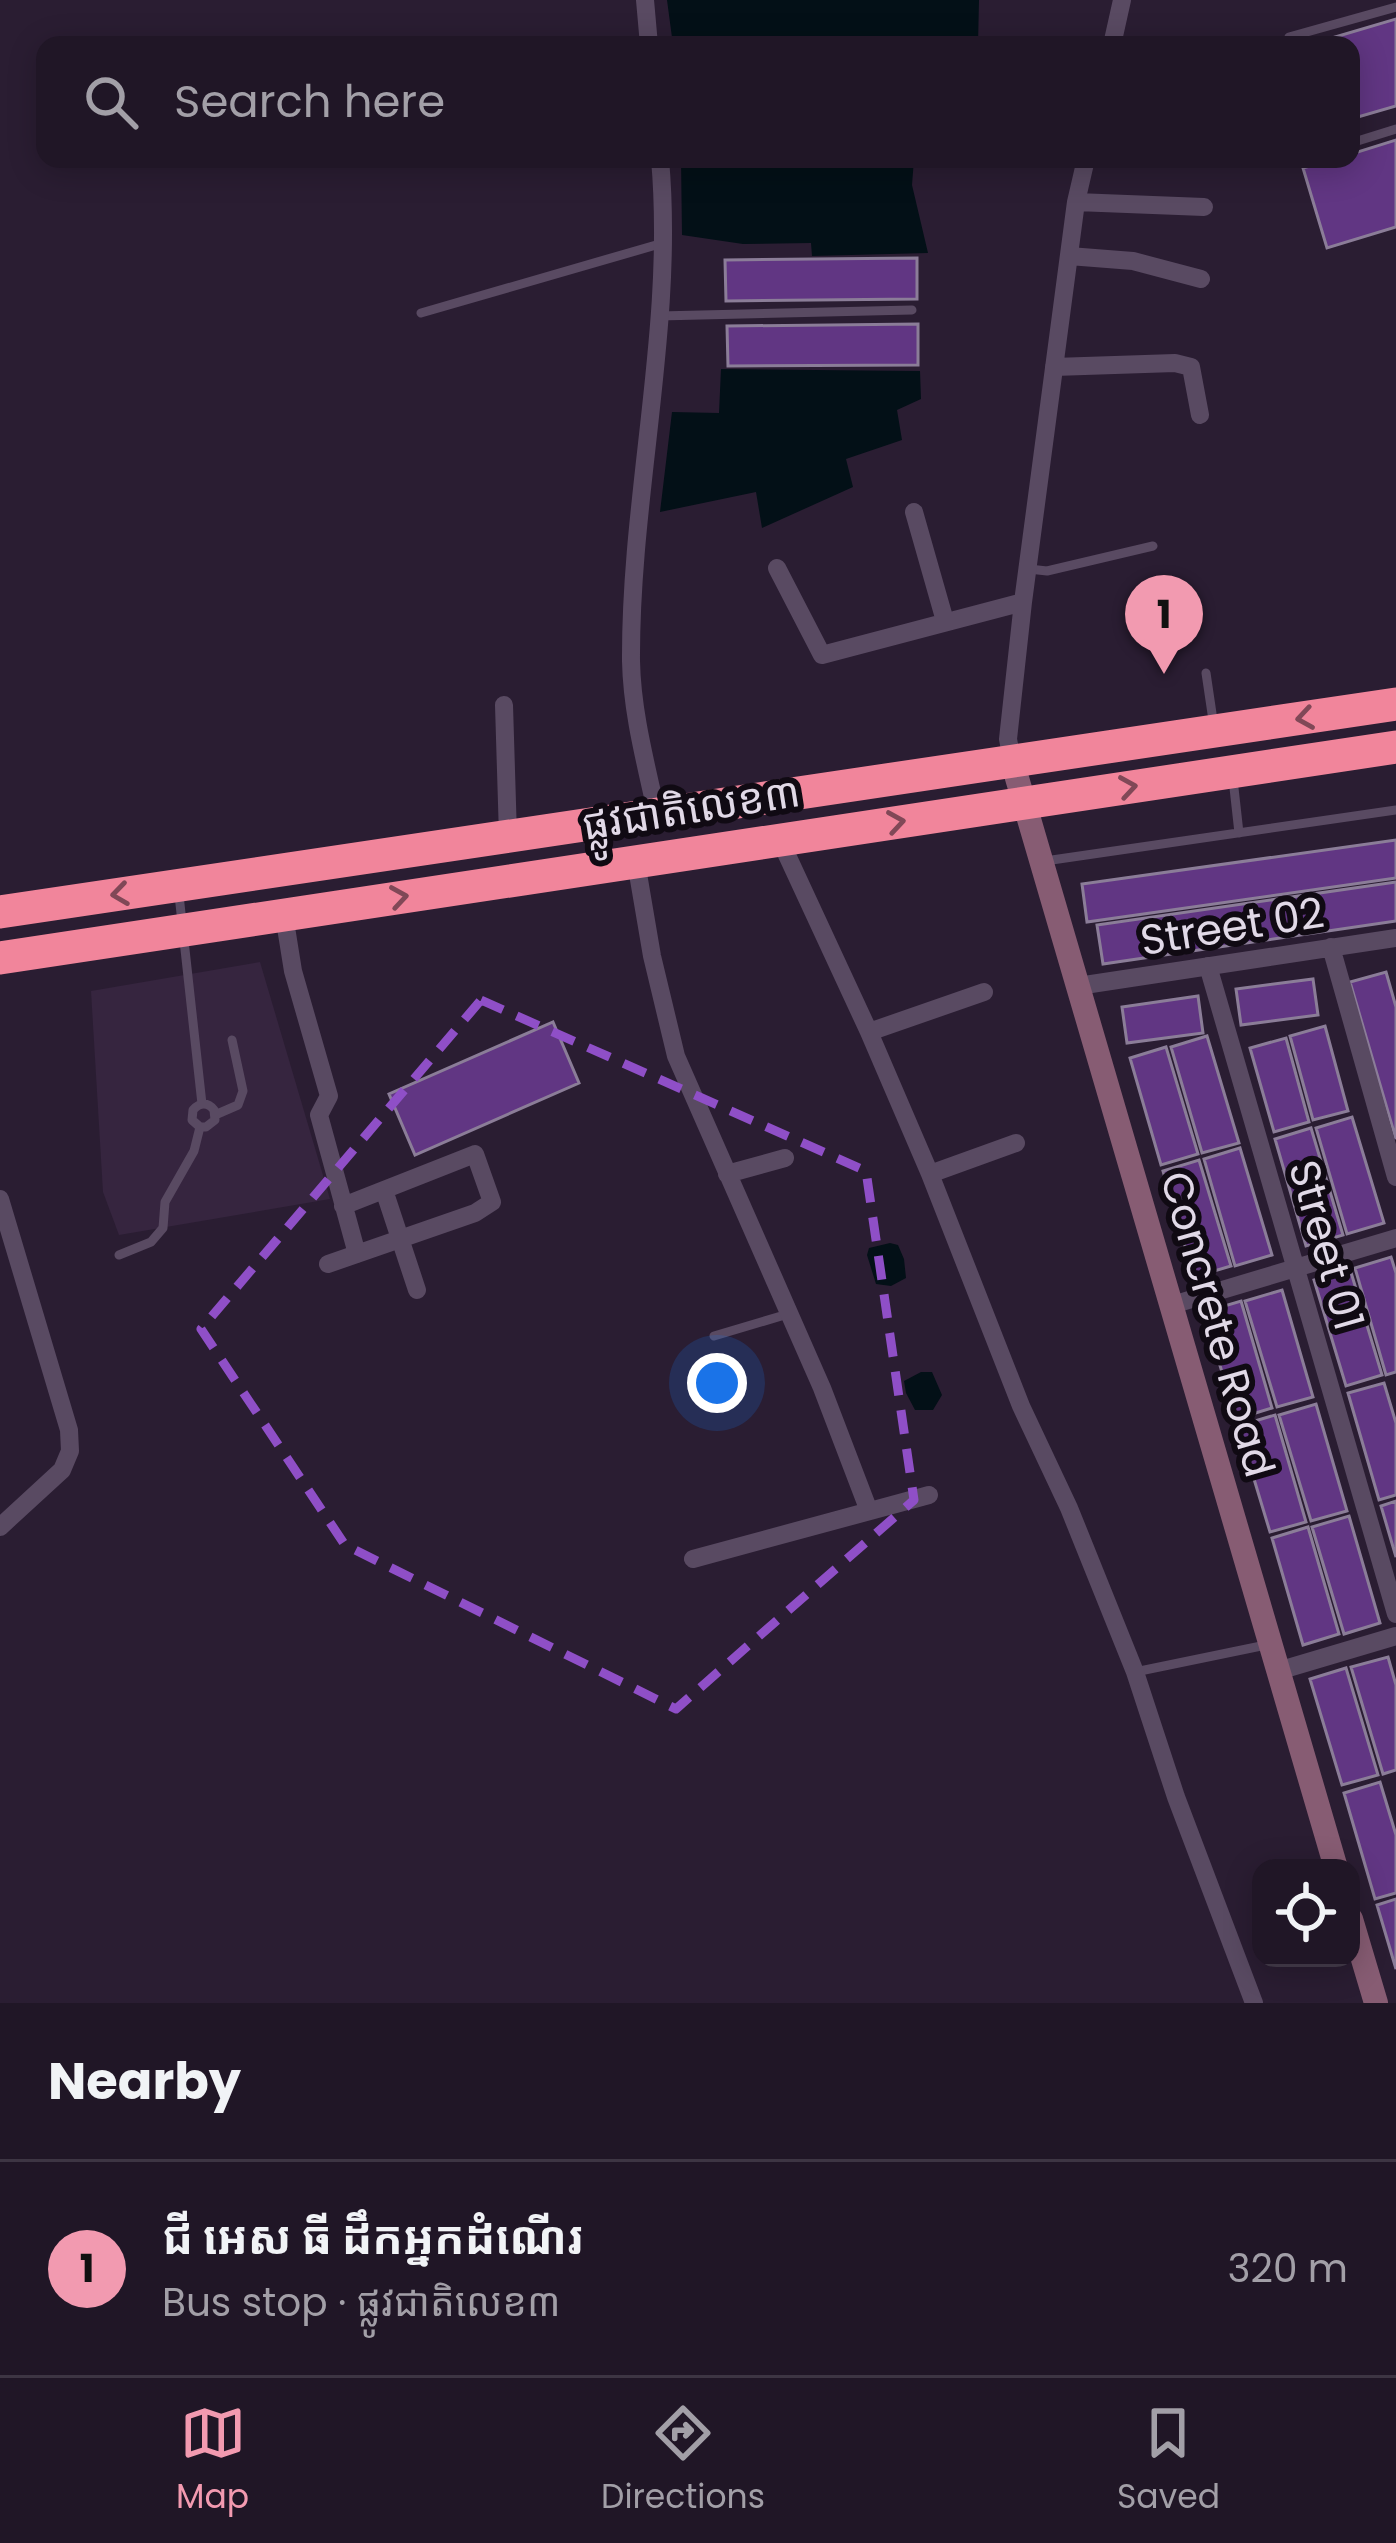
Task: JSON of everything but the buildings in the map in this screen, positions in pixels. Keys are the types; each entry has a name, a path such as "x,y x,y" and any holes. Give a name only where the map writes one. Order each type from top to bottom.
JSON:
{"highway":[{"name":"ផ្លូវជាតិលេខ៣","path":"0,912 1396,704"},
{"name":"ផ្លូវជាតិលេខ៣","path":"0,958 1396,747"}],"street":[{"path":"645,0 649,36"},
{"path":"1114,36 1122,0"},
{"path":"657,814 636,718 631,663 659,316 660,168"},
{"path":"1012,761 1008,739 1023,602 1083,168"},
{"path":"1076,202 1204,207"},
{"path":"1070,256 1133,261 1202,279"},
{"path":"1054,367 1175,363 1192,367 1200,415"},
{"path":"914,512 945,621"},
{"path":"777,568 822,655 1023,602"},
{"path":"504,705 508,836"},
{"name":"Concrete Road","path":"1012,761 1333,1859"},
{"path":"780,840 869,1033 1021,1406 1069,1508 1135,1672 1176,1798 1254,2003"},
{"path":"636,862 676,1056 822,1388 869,1511"},
{"path":"284,915 293,971 329,1096 320,1115 357,1254"},
{"name":"Street 02","path":"1078,986 1396,938"},
{"path":"1330,947 1396,1177"},
{"name":"Street 01","path":"1208,966 1396,1614"},
{"path":"869,1033 984,992"},
{"path":"930,1174 1016,1143"},
{"path":"328,1264 475,1213 492,1202 475,1154 344,1205"},
{"path":"727,1174 785,1158"},
{"path":"384,1190 417,1290"},
{"path":"0,1198 69,1430 70,1451 62,1470 0,1527"},
{"path":"1172,1305 1396,1238"},
{"path":"693,1559 928,1495"},
{"path":"1278,1671 1396,1636"},
{"path":"1360,1949 1376,2003"}],"lane":[{"path":"1296,36 1396,7"},
{"path":"1360,139 1396,129"},
{"path":"422,314 663,243"},
{"path":"659,316 912,310"},
{"path":"1028,569 1047,571 1153,545"},
{"path":"1206,673 1214,731"},
{"path":"1232,772 1239,833"},
{"path":"1041,862 1396,810"},
{"path":"178,886 202,1104"},
{"path":"215,1114 238,1105 243,1091 232,1040"},
{"path":"197,1106 211,1106 215,1114 211,1125 200,1127 192,1114 197,1106"},
{"path":"119,1255 151,1242 163,1228 165,1202 194,1150 200,1127"},
{"path":"714,1336 788,1314"},
{"path":"1135,1672 1271,1644"}],"highlighted area":[{"path":"481,1000 866,1171 914,1500 676,1709 345,1545 201,1329"}],"shaded area":[{"path":"667,0 979,0 978,36 672,36"},
{"path":"681,168 913,168 912,185 928,253 812,256 811,243 743,244 682,235"},
{"path":"721,369 920,371 921,399 897,410 902,440 846,459 853,487 762,528 756,492 660,512 672,412 719,413"},
{"path":"260,962 330,1199 119,1235 103,1192 91,991"},
{"path":"898,1245 906,1278 891,1286 876,1284 869,1248"},
{"path":"932,1372 942,1395 933,1410 915,1410 906,1393 904,1381"}],"place":[{"name":"ជី អេស ធី ដឹកអ្នកដំណើរ","path":"1164,674"}]}
